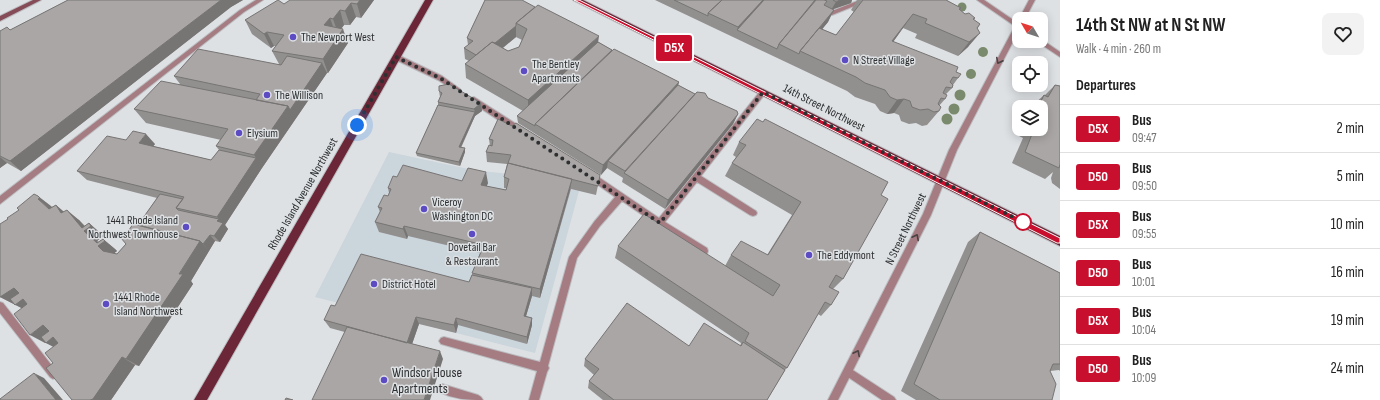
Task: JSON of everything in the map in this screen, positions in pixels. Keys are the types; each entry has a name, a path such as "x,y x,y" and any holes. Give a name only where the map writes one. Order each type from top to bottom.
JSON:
{"main road":[{"path":"0,19 38,0"},
{"name":"Rhode Island Avenue Northwest","path":"200,400 429,0"},
{"name":"14th Street Northwest","path":"577,0 1060,241"}],"street":[{"path":"0,201 230,20 260,0"},
{"path":"810,0 832,13 866,0"},
{"path":"980,0 1012,21"},
{"path":"1026,12 1032,0"},
{"name":"N Street Northwest","path":"833,400 927,215 953,150 1012,39"},
{"path":"1048,47 1060,55"},
{"path":"396,57 440,78 531,137"},
{"path":"660,223 763,92"},
{"path":"582,171 704,251"},
{"path":"696,177 754,213"},
{"path":"534,400 544,368 573,257 597,224 621,196"},
{"path":"0,306 59,381"},
{"path":"444,341 544,368"},
{"path":"848,372 891,400"},
{"path":"442,389 478,400"}],"shaded area":[{"path":"389,152 473,170 509,174 579,191 535,353 315,297"}],"building":[{"path":"68,0 221,0 10,161 0,156 0,31 7,27 10,30"},
{"name":"The Newport West","path":"278,0 284,4 290,0 360,0 357,4 351,3 345,11 340,10 333,19 330,18 324,25 343,29 323,59 272,51 284,35 267,32 264,34 245,20"},
{"path":"485,0 522,0 535,7 516,23 516,26 495,43 492,42 476,55 464,48 473,41 467,38"},
{"path":"674,0 722,0 708,13 708,16"},
{"path":"722,0 763,0 738,27 708,13"},
{"path":"764,0 815,0 779,44 777,49 737,30"},
{"path":"816,0 827,1 824,5 834,10 799,54 779,44"},
{"name":"N Street Village","path":"863,0 946,0 961,8 959,9 965,14 969,13 975,18 973,19 980,24 977,28 980,33 969,42 925,23 927,19 913,14 892,41 958,67 956,72 961,74 958,78 953,77 950,82 953,85 952,88 946,87 943,93 947,95 945,99 941,98 938,104 941,107 939,111 934,112 928,109 920,110 912,107 910,101 904,99 897,100 890,97 885,90 865,83 856,77 800,51 819,28 836,35"},
{"name":"The Bentley Apartments","path":"538,5 599,36 528,100 465,64 492,42 508,51 519,47 527,29 516,23"},
{"path":"598,42 612,50 535,124 535,126 517,116"},
{"name":"The Willison","path":"198,49 281,65 287,56 322,63 290,110 288,106 256,100 260,94 174,76"},
{"path":"614,49 679,82 603,165 535,124"},
{"path":"161,81 288,106 254,155 216,146 228,129 134,109"},
{"path":"449,84 481,103 474,109 438,102 442,93 439,91 439,86"},
{"path":"678,85 695,94 625,171 608,161"},
{"path":"1055,85 1060,86 1059,168 1025,152 1031,136 1048,136 1048,100 1042,100 1044,95 1048,97"},
{"path":"697,92 705,93 708,98 737,111 738,114 668,200 624,173"},
{"path":"438,105 475,112 459,147 465,148 459,162 416,153"},
{"path":"498,119 512,126 516,123 600,175 598,186 508,163 511,155 486,152 489,145 492,146 493,140 489,139"},
{"name":"The Eddymont","path":"757,119 763,122 765,119 888,182 881,195 888,199 843,279 836,275 829,287 839,292 831,305 825,302 787,368 745,341 749,333 618,246 644,214 773,296 780,285 731,255 741,241 768,255 801,202 732,163 746,145 739,142"},
{"path":"133,131 146,134 139,143 211,160 219,150 256,158 217,217 176,208 184,197 77,171 107,136 126,140"},
{"name":"Dovetail Bar & Restaurant","path":"508,163 572,179 540,289 472,273 484,245 404,226 403,229 375,222 382,208 378,207 384,195 388,196 391,189 388,188 393,176 397,177 403,165 462,181 468,168 486,172 481,185 506,190 509,179 504,177"},
{"name":"1441 Rhode Island Northwest","path":"34,194 40,198 38,199 49,209 56,205 61,213 67,210 82,228 89,223 91,226 84,231 97,243 103,239 105,241 98,246 103,251 117,254 126,244 121,238 124,235 125,236 133,224 200,241 179,274 183,274 126,359 122,357 93,399 90,400 72,400 46,368 53,363 45,353 58,343 53,337 46,343 41,337 49,331 43,325 30,335 14,314 27,304 23,299 15,305 10,299 19,293 14,288 0,297 0,224 19,210 17,208"},
{"name":"1441 Rhode Island Northwest Townhouse","path":"160,194 183,199 176,208 178,210 219,219 217,221 223,223 214,236 210,235 203,244 200,241 138,225"},
{"path":"980,232 1060,273 1060,364 1053,364 1050,371 1056,384 1052,400 940,400 914,384"},
{"path":"361,254 469,282 472,275 532,288 524,316 532,318 527,337 456,318 454,325 416,317 407,343 324,320 331,305 335,306"},
{"path":"627,303 689,346 704,323 741,346 743,342 785,370 767,400 614,400 589,381 599,369 585,359"},
{"name":"Windsor House Apartments","path":"347,327 440,351 424,400 312,400"},
{"path":"34,373 56,400 0,400 0,399"}],"bus line":[{"name":"D5X","path":"577,0 1060,241"}],"place":[{"name":"The Newport West","path":"293,37"},
{"name":"N Street Village","path":"845,60"},
{"name":"The Bentley Apartments","path":"524,71"},
{"name":"The Willison","path":"267,95"},
{"name":"Elysium","path":"239,133"},
{"name":"Viceroy Washington DC","path":"424,209"},
{"name":"1441 Rhode Island Northwest Townhouse","path":"186,227"},
{"name":"Dovetail Bar & Restaurant","path":"472,234"},
{"name":"The Eddymont","path":"809,255"},
{"name":"District Hotel","path":"374,284"},
{"name":"1441 Rhode Island Northwest","path":"106,304"},
{"name":"Windsor House Apartments","path":"384,380"}],"route":[{"path":"357,125 396,57 440,78 660,223 763,92 1023,222"}]}
